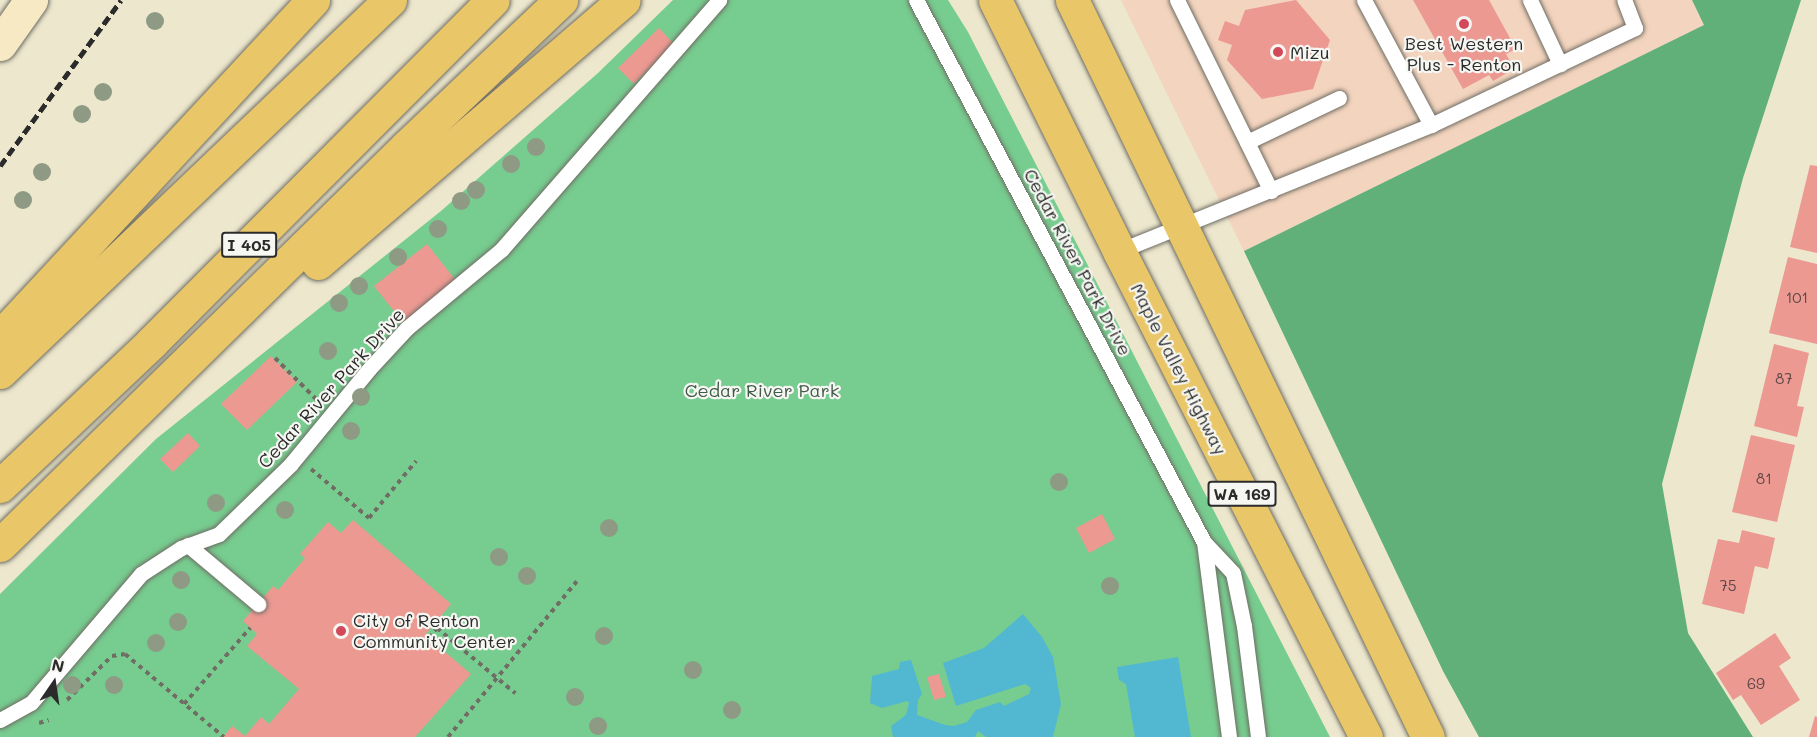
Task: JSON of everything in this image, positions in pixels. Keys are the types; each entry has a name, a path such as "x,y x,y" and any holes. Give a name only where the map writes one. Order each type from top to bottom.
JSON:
{"main road":[{"path":"0,44 32,0"},
{"path":"0,337 313,0"},
{"path":"0,372 390,0"},
{"name":"I 405","path":"0,486 159,335 493,0"},
{"path":"0,544 406,147 561,0"},
{"path":"80,468 624,0"},
{"name":"Maple Valley Highway","path":"995,0 1119,251 1366,737"},
{"name":"WA 169","path":"1072,0 1428,737"}],"lane":[{"name":"Cedar River Park Drive","path":"0,720 31,703 141,574 188,545 219,534 296,457 407,328 501,250 719,0"},
{"name":"Cedar River Park Drive","path":"916,0 1204,542 1233,573 1244,626 1258,737"},
{"path":"1177,0 1271,191"},
{"path":"1364,0 1431,125"},
{"path":"1530,0 1560,64"},
{"path":"1119,251 1180,224 1271,191 1431,125 1635,28 1624,0"},
{"path":"1247,142 1339,98"},
{"name":"Cedar River Park Drive","path":"1204,542 1229,737"},
{"path":"188,545 258,604"}],"path":[{"path":"275,358 331,415"},
{"path":"296,457 369,518 416,461"},
{"path":"448,737 577,580"},
{"path":"184,704 250,628"},
{"path":"429,638 437,628 515,693"},
{"path":"67,700 112,656 124,654 224,736"}],"shaded area":[{"path":"1121,0 1692,0 1705,25 1244,251"}],"green space":[{"name":"Cedar River Park","path":"673,0 948,0 968,32 1330,737 0,737 0,594 156,439 441,211 598,73"},
{"path":"1692,0 1801,0 1743,178 1662,484 1688,633 1753,737 1479,737 1443,671 1244,251 1704,25"}],"water":[{"path":"1023,614 1042,637 1053,657 1061,704 1053,737 986,737 978,731 975,737 893,737 891,726 906,715 909,703 907,701 882,708 870,703 872,676 899,669 900,662 911,660 922,694 918,700 917,715 945,725 954,726 967,722 976,710 1000,702 1004,706 1029,694 1031,688 1025,684 956,706 943,663 984,648"},
{"path":"1178,657 1191,737 1135,737 1126,684 1119,680 1117,667"}],"building":[{"name":"Mizu","path":"1296,0 1330,40 1313,89 1262,99 1227,60 1232,45 1218,40 1225,21 1239,26 1245,10"},
{"name":"Best Western Plus - Renton","path":"1413,0 1489,0 1516,49 1506,54 1514,69 1493,81 1489,75 1463,89"},
{"path":"659,28 674,44 634,84 618,68"},
{"path":"1810,165 1817,166 1817,253 1790,247"},
{"path":"427,244 458,283 405,325 374,286"},
{"path":"1788,257 1817,264 1817,344 1769,333"},
{"path":"1774,344 1809,353 1797,406 1804,407 1797,437 1754,426"},
{"path":"271,356 297,382 247,430 221,404"},
{"path":"188,433 200,446 173,472 160,459"},
{"path":"1751,435 1795,445 1777,522 1732,512"},
{"path":"1102,514 1115,539 1089,553 1076,528"},
{"name":"City of Renton Community Center","path":"353,520 451,604 425,635 471,674 415,737 223,737 232,726 245,736 261,717 269,724 299,689 247,646 257,634 243,621 273,586 278,590 305,558 300,554 328,522 341,533"},
{"path":"1742,530 1775,538 1768,569 1755,566 1744,614 1702,604 1718,539 1739,543"},
{"path":"1775,633 1791,658 1779,666 1800,700 1761,725 1741,695 1733,700 1716,673"},
{"path":"939,674 946,697 934,700 927,677"},
{"path":"1815,716 1817,717 1817,737 1809,737"}],"railway":[{"path":"0,166 121,0"}],"place":[{"name":"Best Western Plus - Renton","path":"1464,24"},
{"name":"Mizu","path":"1278,52"},
{"name":"City of Renton Community Center","path":"341,631"}]}
